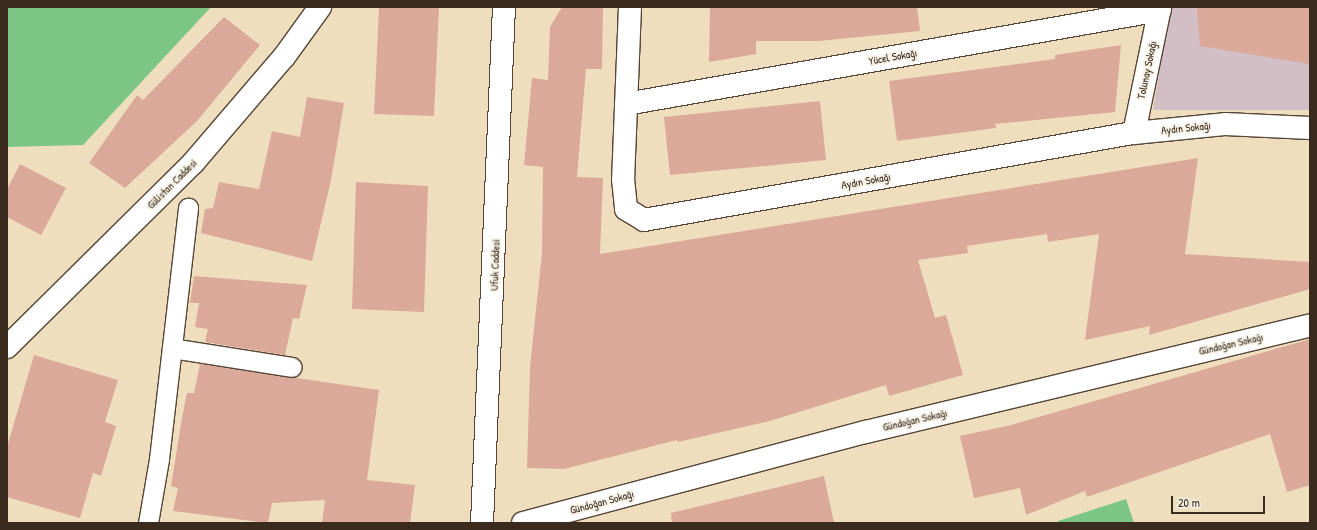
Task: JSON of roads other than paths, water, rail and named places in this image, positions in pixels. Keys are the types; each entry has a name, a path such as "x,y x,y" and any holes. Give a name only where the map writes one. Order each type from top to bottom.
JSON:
{"street":[{"name":"Gülistan Caddesi","path":"7,347 193,163 284,57 320,7"},
{"name":"Ufuk Caddesi","path":"482,523 504,7"},
{"name":"Aydın Sokağı","path":"630,7 623,179 626,209 644,220 1134,133 1225,124 1310,128"},
{"name":"Yücel Sokağı","path":"626,104 1160,8"},
{"name":"Tolunay Sokağı","path":"1134,133 1160,8"},
{"name":"Gündoğan Sokağı","path":"523,523 866,432 1310,325"}],"lane":[{"path":"148,523 172,348 188,208"},
{"path":"172,348 292,367"}]}
